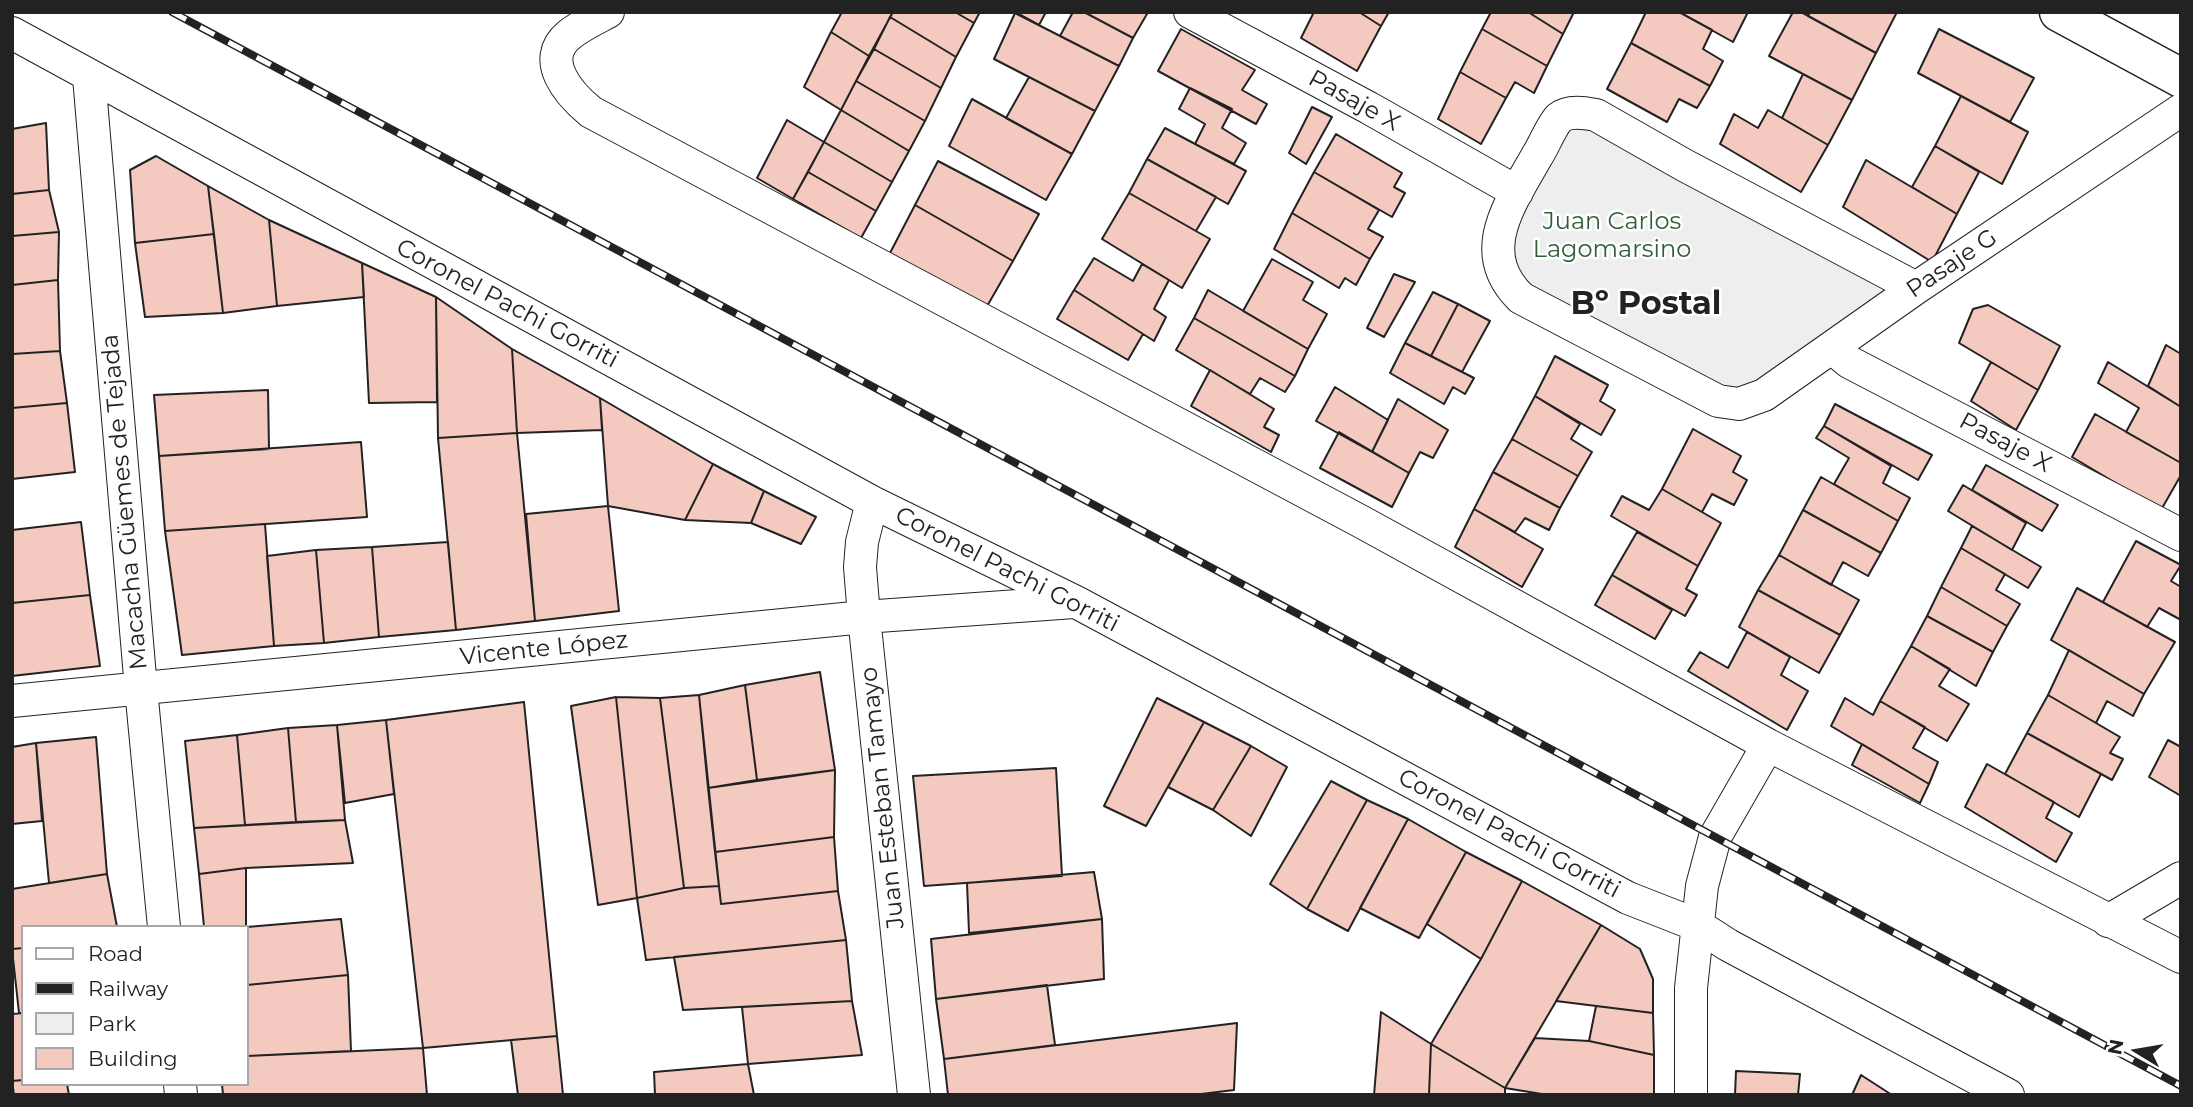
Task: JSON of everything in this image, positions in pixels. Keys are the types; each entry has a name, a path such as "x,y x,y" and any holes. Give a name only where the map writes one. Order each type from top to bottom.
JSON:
{"street":[{"path":"608,12 569,35 559,47 555,61 564,85 576,100 591,112 1360,522 1769,745 2181,957"},
{"name":"Pasaje X","path":"1190,12 1369,108 1517,192"},
{"path":"2059,12 2181,78"},
{"name":"Coronel Pachi Gorriti","path":"12,33 872,502 1076,602 1628,898 1696,925 1728,945 2008,1095"},
{"name":"Macacha Güemes de Tejada","path":"89,76 164,925"},
{"name":"Pasaje G","path":"1517,192 1500,230 1497,249 1499,269 1507,285 1521,298 1717,401 1739,404 1764,395 1916,288 2181,110"},
{"path":"1517,192 1559,118 1574,113 1596,115 1684,165 1916,288"},
{"name":"Pasaje X","path":"1832,348 1849,362 2181,535"},
{"name":"Juan Esteban Tamayo","path":"872,502 862,542 860,567 914,1095"},
{"name":"Vicente López","path":"12,701 864,617 1076,602"},
{"path":"1691,1095 1691,988 1702,886 1715,837 1769,745"},
{"path":"2108,920 2181,877"}],"green space":[{"name":"Juan Carlos Lagomarsino","path":"1574,113 1916,288 1739,404 1528,302 1500,231"}],"building":[{"path":"842,12 893,12 869,56 831,32"},
{"path":"893,12 955,12 974,23 956,57 890,17"},
{"path":"955,12 980,12 974,23"},
{"path":"1015,12 1046,12 1039,25"},
{"path":"1073,12 1084,12 1133,38 1119,66 1060,36"},
{"path":"1084,12 1144,12 1147,14 1133,38"},
{"path":"1314,12 1359,12 1381,26 1357,71 1301,38"},
{"path":"1359,12 1389,12 1381,26"},
{"path":"1491,12 1528,12 1563,34 1547,66 1482,29"},
{"path":"1528,12 1574,12 1563,34"},
{"path":"1646,12 1679,12 1712,30 1703,49 1723,61 1710,86 1631,43"},
{"path":"1679,12 1748,12 1733,42"},
{"path":"1793,12 1801,12 1876,53 1852,100 1769,56"},
{"path":"1810,12 1897,12 1876,53 1808,16"},
{"path":"1015,13 1119,66 1095,111 994,59"},
{"path":"890,17 956,57 941,88 874,49"},
{"path":"1181,29 1255,70 1242,90 1267,104 1256,124 1158,71"},
{"path":"1482,29 1547,66 1534,93 1515,82 1506,98 1460,72"},
{"path":"1939,29 2034,78 2010,122 1918,73"},
{"path":"831,32 869,56 841,110 804,87"},
{"path":"1631,43 1710,86 1697,108 1679,99 1667,122 1607,89"},
{"path":"874,49 941,88 925,121 856,81"},
{"path":"1460,72 1506,98 1481,144 1438,119"},
{"path":"1803,74 1852,100 1828,145 1782,118"},
{"path":"1029,77 1095,111 1072,154 1006,118"},
{"path":"856,81 925,121 909,151 841,110"},
{"path":"1190,88 1232,109 1222,128 1246,143 1234,164 1195,144 1205,124 1179,109"},
{"path":"1961,96 2028,132 2002,184 1935,146"},
{"path":"972,99 1072,154 1046,200 949,146"},
{"path":"1312,107 1332,117 1306,164 1289,153"},
{"path":"841,110 909,151 892,182 824,142"},
{"path":"1768,110 1828,145 1801,192 1720,144 1734,114 1758,128"},
{"path":"787,120 824,142 793,199 757,178"},
{"path":"46,123 49,190 12,194 12,129"},
{"path":"1165,128 1246,171 1228,204 1147,159"},
{"path":"1336,134 1402,173 1394,187 1405,193 1392,217 1314,172"},
{"path":"824,142 892,182 876,211 808,172"},
{"path":"1935,146 1979,172 1957,214 1912,187"},
{"path":"156,156 208,186 214,234 135,243 130,170"},
{"path":"1147,159 1216,197 1196,231 1129,193"},
{"path":"1866,160 1957,214 1932,262 1843,207"},
{"path":"938,161 1039,214 1013,261 915,205"},
{"path":"808,172 876,211 861,238 793,199"},
{"path":"1314,172 1379,210 1368,229 1383,237 1370,259 1292,213"},
{"path":"208,186 269,220 277,306 223,313"},
{"path":"49,190 59,232 12,236 12,194"},
{"path":"1129,193 1210,239 1182,288 1102,239"},
{"path":"915,205 1013,261 986,308 890,253"},
{"path":"1292,213 1370,259 1356,285 1345,278 1339,288 1274,249"},
{"path":"269,220 362,263 364,297 277,306"},
{"path":"59,232 58,280 12,285 12,236"},
{"path":"214,234 223,313 145,317 135,243"},
{"path":"1094,258 1133,281 1142,264 1169,280 1154,309 1166,317 1154,341 1074,290"},
{"path":"1272,259 1313,282 1303,300 1327,314 1308,349 1243,311"},
{"path":"362,263 436,297 437,402 369,403"},
{"path":"1394,274 1415,282 1384,337 1367,328"},
{"path":"58,280 60,351 12,354 12,285"},
{"path":"1074,290 1143,334 1128,360 1057,319"},
{"path":"1208,290 1308,349 1295,376 1194,318"},
{"path":"1433,292 1458,304 1431,356 1405,343"},
{"path":"436,297 512,349 517,433 438,438"},
{"path":"1458,304 1490,321 1462,372 1431,356"},
{"path":"1988,305 2060,346 2038,390 1959,343 1973,309"},
{"path":"1194,318 1295,376 1285,392 1260,378 1250,394 1176,350"},
{"path":"1405,343 1474,378 1465,394 1453,387 1444,404 1390,373"},
{"path":"2166,345 2181,354 2181,407 2148,386"},
{"path":"512,349 600,398 602,430 517,433"},
{"path":"60,351 67,403 12,408 12,354"},
{"path":"1555,356 1608,385 1600,401 1615,410 1601,435 1535,396"},
{"path":"1991,362 2038,390 2016,430 1971,401"},
{"path":"2108,362 2181,407 2181,463 2126,432 2139,408 2098,383"},
{"path":"1210,370 1274,409 1264,427 1279,435 1271,452 1191,406"},
{"path":"1335,387 1388,420 1372,452 1316,421"},
{"path":"268,390 269,449 159,456 154,395"},
{"path":"1535,396 1580,424 1571,439 1592,452 1578,476 1512,439"},
{"path":"600,398 713,464 685,520 608,506"},
{"path":"1398,399 1448,430 1433,458 1420,452 1409,473 1372,452"},
{"path":"67,403 75,472 12,479 12,408"},
{"path":"1835,404 1932,455 1918,480 1824,426"},
{"path":"2095,414 2181,463 2181,475 2161,510 2072,457"},
{"path":"1824,426 1891,466 1883,483 1910,498 1898,521 1834,484 1849,458 1816,438"},
{"path":"1693,429 1741,456 1733,472 1747,480 1734,505 1712,494 1702,512 1662,489"},
{"path":"1339,432 1409,473 1392,507 1320,468"},
{"path":"517,433 535,621 456,630 438,438"},
{"path":"1512,439 1578,476 1560,508 1493,472"},
{"path":"361,442 367,517 165,531 159,456"},
{"path":"713,464 764,491 751,523 685,520"},
{"path":"1986,465 2058,505 2042,531 1972,490"},
{"path":"1493,472 1560,508 1549,530 1525,518 1515,532 1474,509"},
{"path":"1821,477 1898,521 1881,553 1803,510"},
{"path":"1963,485 2026,523 2012,550 1948,511"},
{"path":"1662,489 1721,523 1698,566 1611,516 1622,496 1649,510"},
{"path":"764,491 816,517 801,544 751,523"},
{"path":"608,506 619,611 535,621 526,514"},
{"path":"1474,509 1543,549 1522,587 1455,547"},
{"path":"1803,510 1881,553 1868,576 1843,562 1831,585 1779,555"},
{"path":"81,522 90,595 12,603 12,530"},
{"path":"265,524 274,646 182,655 165,531"},
{"path":"1972,526 2041,567 2028,588 1961,548"},
{"path":"1637,532 1698,566 1686,589 1697,595 1685,616 1612,575"},
{"path":"2136,541 2181,565 2171,581 2181,587 2181,620 2159,608 2147,627 2103,602"},
{"path":"448,542 456,630 379,637 372,547"},
{"path":"372,547 379,637 324,643 316,550"},
{"path":"1961,548 2005,574 1996,590 2020,604 2007,626 1941,587"},
{"path":"316,550 324,643 274,646 267,556"},
{"path":"1779,555 1859,600 1840,635 1758,590"},
{"path":"1612,575 1672,610 1655,639 1595,605"},
{"path":"1941,587 2007,626 1993,652 1927,616"},
{"path":"2077,588 2175,642 2144,694 2051,640"},
{"path":"1758,590 1840,635 1819,673 1739,627"},
{"path":"90,595 100,666 12,676 12,603"},
{"path":"1927,616 1993,652 1976,686 1911,646"},
{"path":"1747,632 1790,657 1781,675 1808,691 1787,730 1688,671 1700,652 1728,668"},
{"path":"1911,646 1950,669 1939,686 1969,704 1947,741 1880,701"},
{"path":"2069,650 2144,694 2133,716 2107,701 2096,723 2048,695"},
{"path":"820,672 835,770 757,780 745,685"},
{"path":"745,685 757,780 708,788 699,695"},
{"path":"699,695 719,886 684,888 660,698"},
{"path":"2048,695 2120,737 2110,753 2123,759 2112,780 2027,733"},
{"path":"616,697 637,898 598,905 571,706"},
{"path":"616,697 660,698 684,888 637,898"},
{"path":"1157,698 1204,722 1146,826 1104,806"},
{"path":"1845,698 1873,715 1880,701 1925,727 1913,748 1938,762 1929,784 1831,726"},
{"path":"524,702 557,1036 423,1048 386,720"},
{"path":"386,720 394,794 345,803 337,725"},
{"path":"1204,722 1251,746 1213,810 1168,787"},
{"path":"337,725 345,820 296,822 288,728"},
{"path":"288,728 296,822 245,825 237,735"},
{"path":"2027,733 2101,774 2079,817 2005,774"},
{"path":"237,735 245,825 194,828 185,741"},
{"path":"96,737 107,874 49,883 36,743"},
{"path":"2168,740 2181,747 2181,796 2149,777"},
{"path":"36,743 42,821 12,824 12,747"},
{"path":"1862,744 1929,784 1920,803 1852,765"},
{"path":"1251,746 1287,767 1251,836 1213,810"},
{"path":"1987,764 2054,802 2046,818 2072,833 2056,862 1965,807"},
{"path":"1056,768 1062,876 924,886 913,776"},
{"path":"835,770 834,837 715,852 708,788"},
{"path":"1331,781 1367,800 1307,909 1270,884"},
{"path":"1367,800 1408,819 1348,931 1307,909"},
{"path":"1408,819 1466,852 1419,938 1360,908"},
{"path":"345,820 353,863 246,868 199,874 194,828"},
{"path":"834,837 838,891 721,904 715,852"},
{"path":"1466,852 1522,881 1481,959 1427,924"},
{"path":"246,868 246,925 204,925 199,874"},
{"path":"1094,872 1102,919 969,933 967,883"},
{"path":"107,874 117,925 21,925 21,948 12,949 12,889"},
{"path":"1522,881 1601,925 1505,1088 1431,1044 1481,959"},
{"path":"719,886 721,904 838,891 846,940 646,960 637,898 684,888"},
{"path":"341,919 348,975 248,985 248,927"},
{"path":"1102,919 1104,979 936,999 931,939"},
{"path":"1601,925 1640,949 1653,979 1653,1013 1556,1001"},
{"path":"846,940 852,1001 683,1010 674,957"},
{"path":"21,948 21,1013 19,1013 12,949"},
{"path":"348,975 351,1051 248,1056 248,985"},
{"path":"1047,985 1055,1045 944,1059 936,999"},
{"path":"852,1001 862,1055 748,1064 742,1007"},
{"path":"1596,1006 1653,1013 1654,1055 1589,1041"},
{"path":"1381,1012 1431,1044 1429,1095 1374,1095"},
{"path":"21,1013 21,1080 12,1081 12,1014"},
{"path":"1237,1023 1234,1090 1193,1095 948,1095 944,1059"},
{"path":"557,1036 563,1095 518,1095 511,1040"},
{"path":"1535,1038 1589,1041 1654,1055 1654,1095 1548,1095 1505,1088"},
{"path":"1431,1044 1505,1088 1505,1095 1429,1095"},
{"path":"423,1048 427,1095 223,1095 222,1086 248,1086 248,1056"},
{"path":"748,1064 754,1095 655,1095 654,1072"},
{"path":"1736,1071 1800,1074 1798,1095 1735,1095"},
{"path":"1861,1075 1892,1095 1852,1095"},
{"path":"21,1080 21,1086 67,1086 69,1095 14,1095 12,1081"}],"railway":[{"path":"172,12 2181,1086"}],"district":[{"name":"Bº Postal","path":"1646,305"}]}
